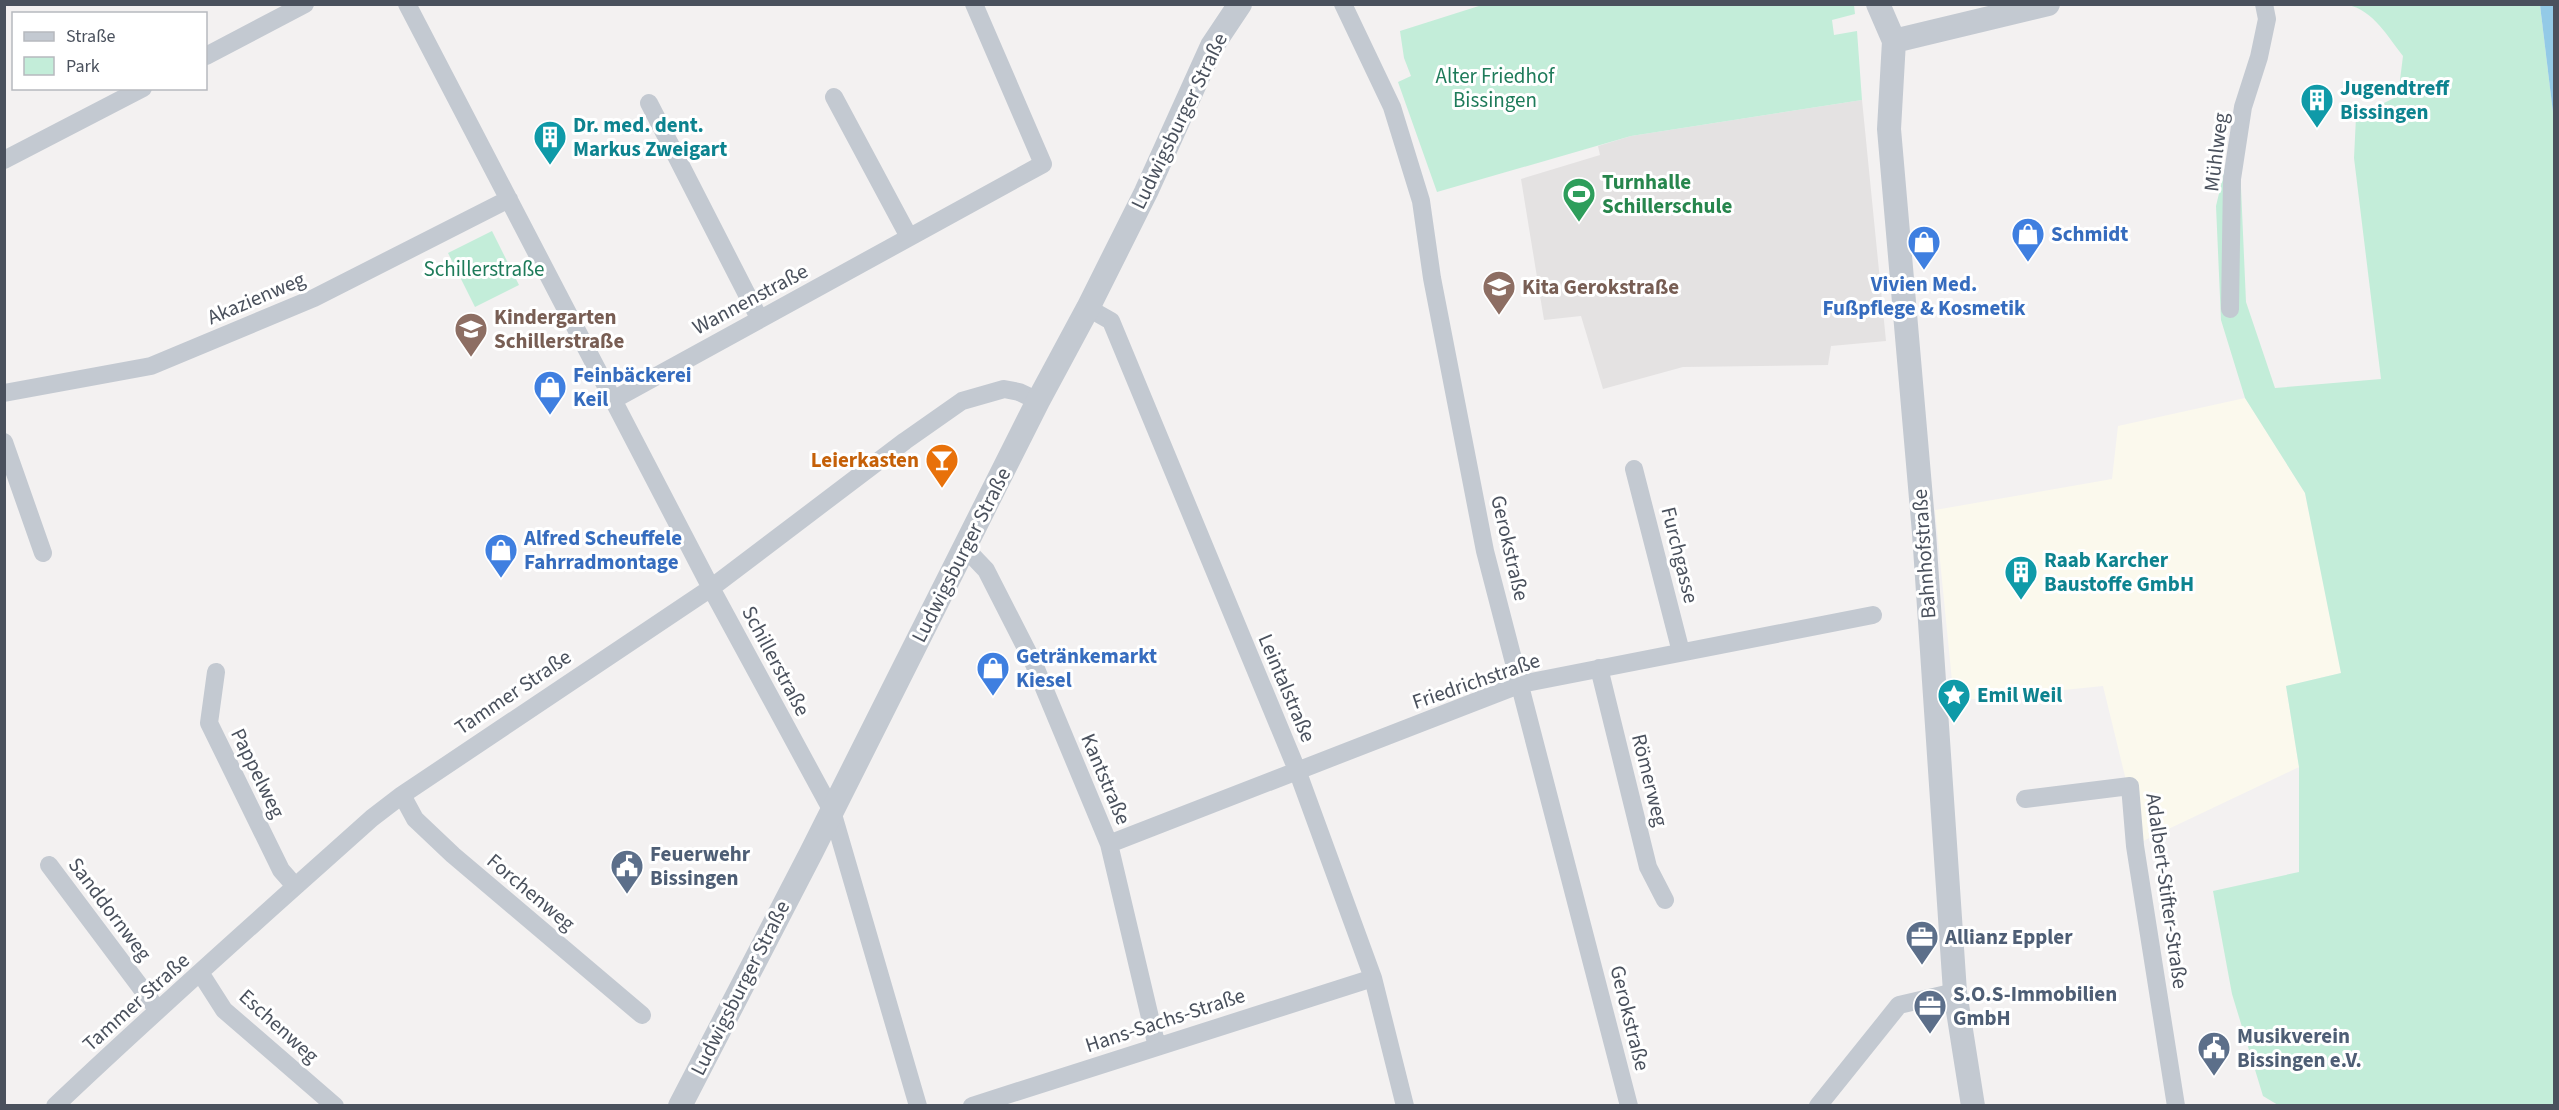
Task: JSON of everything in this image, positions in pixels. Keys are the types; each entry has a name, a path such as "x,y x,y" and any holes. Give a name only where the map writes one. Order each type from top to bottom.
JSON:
{"street":[{"path":"207,55 305,4"},
{"name":"Schillerstraße","path":"407,4 711,588 832,811 918,1106"},
{"name":"Wannenstraße","path":"613,400 1043,164 974,4"},
{"name":"Ludwigsburger Straße","path":"680,1106 832,811 1038,401 1088,308 1146,192 1212,46 1240,4"},
{"name":"Gerokstraße","path":"1343,4 1392,106 1421,201 1432,278 1485,550 1629,1106"},
{"name":"Bahnhofstraße","path":"1878,4 1894,41 1889,129 1924,533 1955,992 1973,1106"},
{"path":"1894,41 2048,4"},
{"name":"Mühlweg","path":"2230,309 2232,179 2243,107 2259,57 2266,19 2264,4"},
{"path":"4,160 139,90"},
{"path":"834,97 909,237"},
{"path":"649,103 759,318"},
{"name":"Akazienweg","path":"4,393 151,366 314,298 509,199"},
{"name":"Leintalstraße","path":"1088,308 1111,321 1297,770 1373,978 1404,1106"},
{"name":"Tammer Straße","path":"55,1106 158,1009 201,974 295,886 372,818 402,795 711,588 905,441 962,401 1004,389 1019,392 1038,401"},
{"path":"4,442 43,553"},
{"name":"Furchgasse","path":"1634,469 1681,652"},
{"name":"Kantstraße","path":"965,548 986,570 1034,664 1109,844 1157,1047"},
{"name":"Friedrichstraße","path":"1109,844 1521,684 1873,615"},
{"name":"Römerweg","path":"1599,668 1648,867 1665,900"},
{"name":"Pappelweg","path":"216,672 209,723 281,870 295,886"},
{"name":"Adalbert-Stifter-Straße","path":"2025,799 2130,786 2135,846 2176,1106"},
{"name":"Forchenweg","path":"402,795 415,819 453,855 642,1015"},
{"name":"Sanddornweg","path":"49,865 158,1009"},
{"name":"Eschenweg","path":"201,974 224,1010 335,1106"},
{"name":"Hans-Sachs-Straße","path":"972,1106 1373,978"},
{"path":"1818,1106 1899,1005 1955,992"}],"shaded area":[{"path":"1862,100 1886,341 1831,346 1828,365 1683,367 1603,389 1581,316 1544,320 1521,179 1600,155 1598,146 1631,136"},
{"path":"2245,398 2305,493 2341,673 2286,686 2299,767 2141,842 2103,686 1954,701 1935,510 2112,479 2118,426"}],"green space":[{"name":"Alter Friedhof Bissingen","path":"1482,5 1854,5 1855,14 1832,20 1834,35 1857,31 1862,100 1631,136 1437,192 1398,82 1411,76 1404,58 1400,31"},
{"path":"2348,5 2540,5 2554,121 2554,1105 2278,1105 2263,1096 2232,994 2213,891 2299,872 2299,767 2286,686 2341,673 2305,493 2245,398 2221,320 2216,206 2226,164 2240,165 2246,302 2275,388 2381,379 2354,158 2356,117 2398,96 2403,56 2372,18 2365,12"},
{"name":"Schillerstraße","path":"492,231 519,285 475,307 448,253"}],"water":[{"path":"2540,5 2554,5 2554,121"}],"place":[{"name":"Jugendtreff Bissingen","path":"2317,129"},
{"name":"Dr. med. dent. Markus Zweigart","path":"550,166"},
{"name":"Turnhalle Schillerschule","path":"1579,223"},
{"name":"Schmidt","path":"2028,263"},
{"name":"Vivien Med. Fußpflege & Kosmetik","path":"1924,271"},
{"name":"Kita Gerokstraße","path":"1499,316"},
{"name":"Kindergarten Schillerstraße","path":"471,358"},
{"name":"Feinbäckerei Keil","path":"550,416"},
{"name":"Leierkasten","path":"942,489"},
{"name":"Alfred Scheuffele Fahrradmontage","path":"501,579"},
{"name":"Raab Karcher Baustoffe GmbH","path":"2021,601"},
{"name":"Getränkemarkt Kiesel","path":"993,697"},
{"name":"Emil Weil","path":"1954,724"},
{"name":"Feuerwehr Bissingen","path":"627,895"},
{"name":"Allianz Eppler","path":"1922,966"},
{"name":"S.O.S-Immobilien GmbH","path":"1930,1035"},
{"name":"Musikverein Bissingen e.V.","path":"2214,1077"}]}
